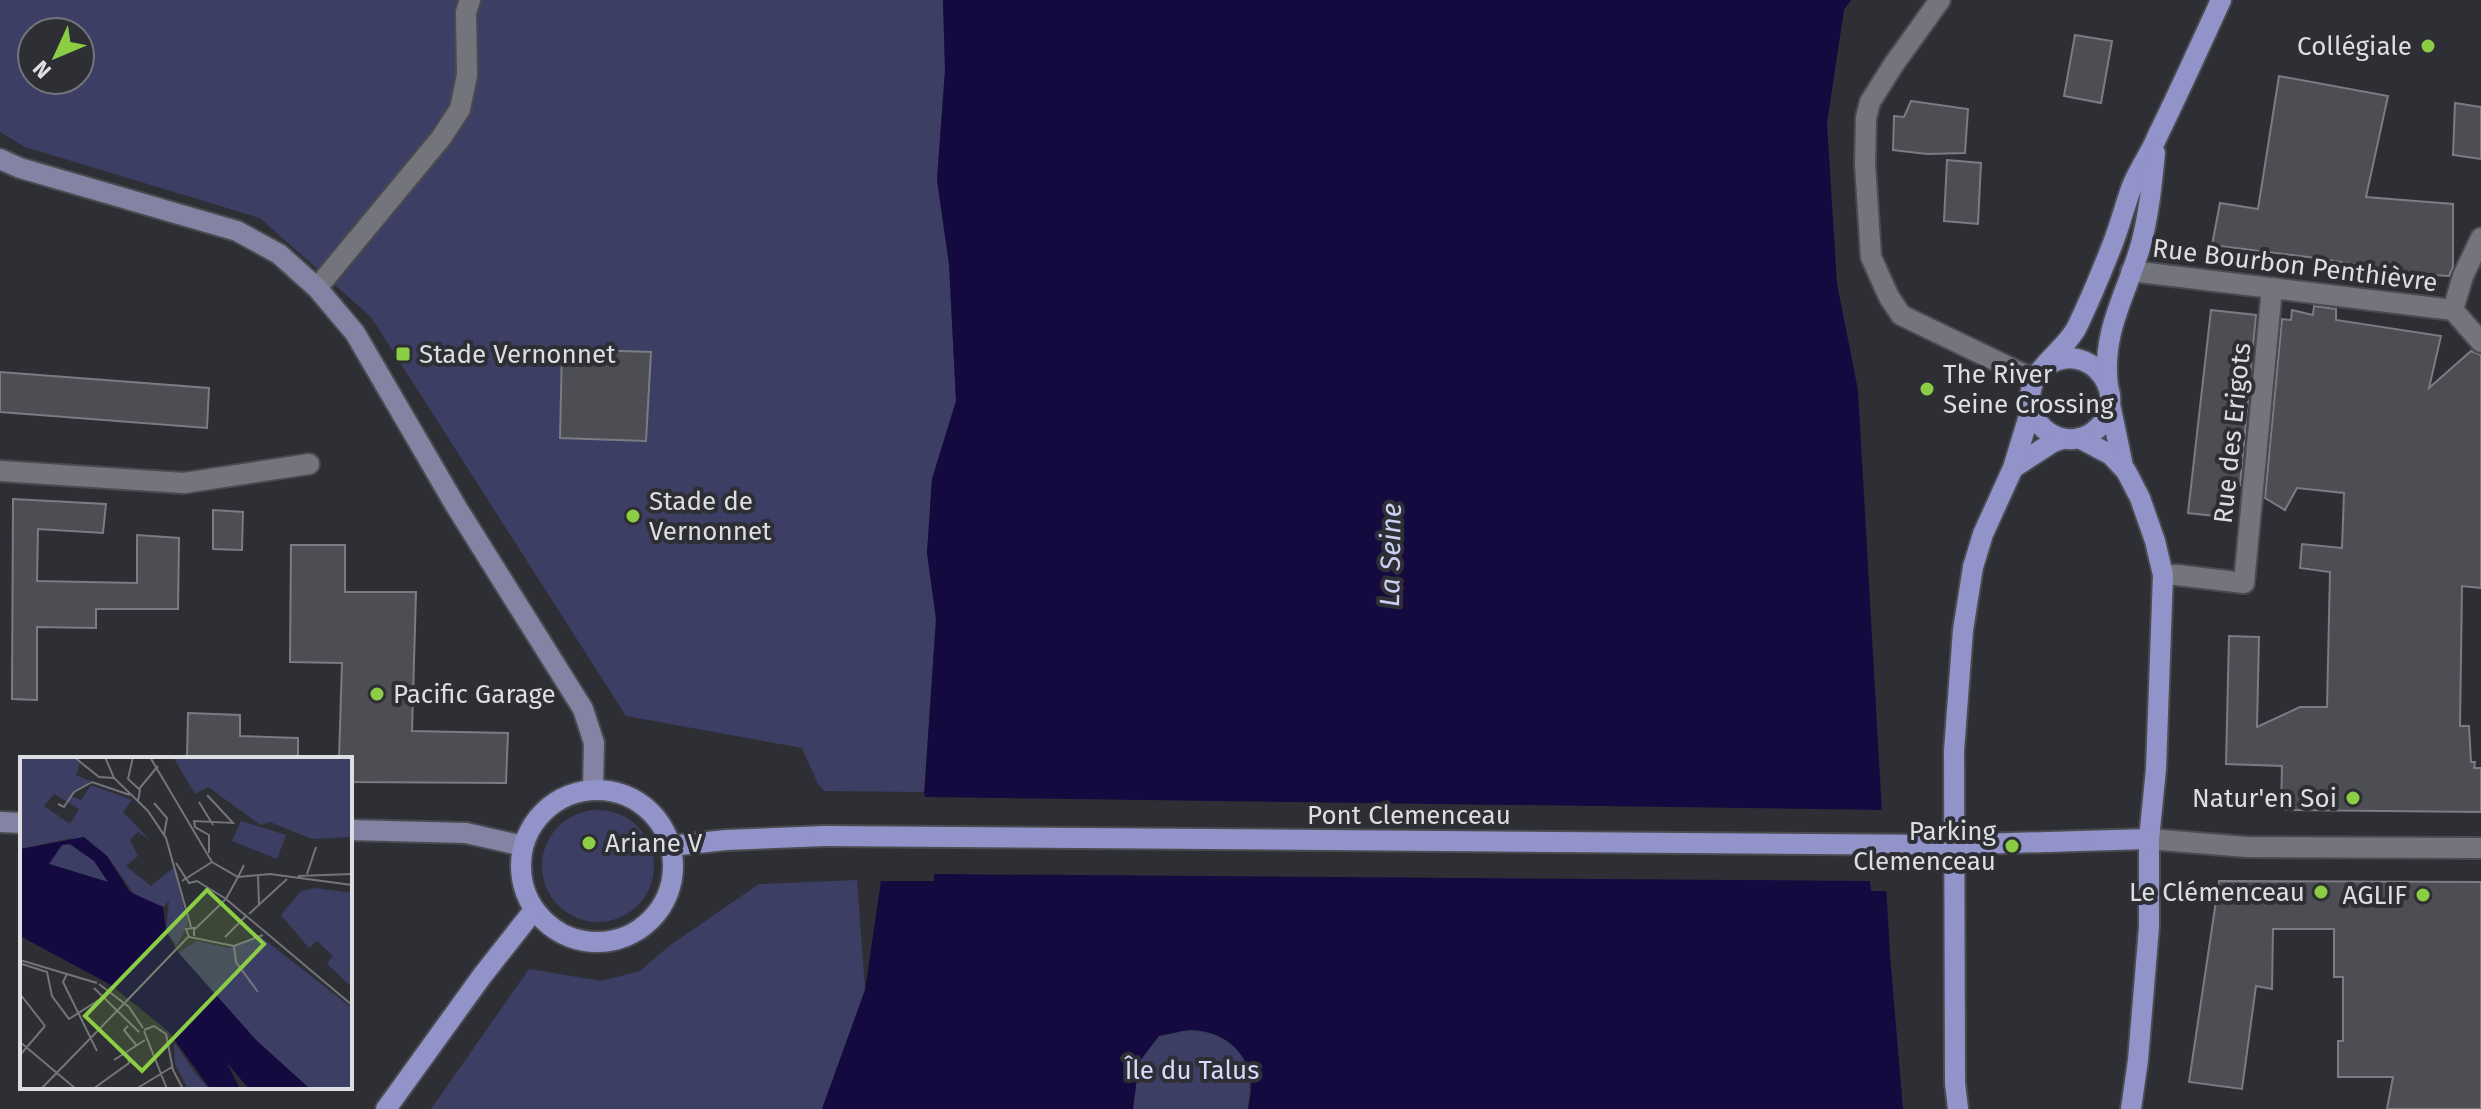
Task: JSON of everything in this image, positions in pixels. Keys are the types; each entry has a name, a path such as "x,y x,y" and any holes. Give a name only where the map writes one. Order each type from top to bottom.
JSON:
{"main road":[{"path":"1958,1109 1955,1083 1954,766 1963,630 1973,567 1983,534 2013,468 2031,409 2030,393 2040,372 2076,329 2113,244 2133,184 2221,0"},
{"path":"2131,1109 2149,927 2149,839 2156,769 2163,575 2140,498 2123,466 2106,368 2109,336 2141,244 2156,141"},
{"path":"0,159 20,168 237,231 279,254 317,288 355,333 457,508 583,709 594,743 593,788"},
{"path":"2013,468 2053,442 2093,432 2105,418 2109,395 2098,370 2082,360 2063,359 2040,372"},
{"path":"2031,409 2041,427 2099,447 2123,466"},
{"path":"593,788 619,794 645,808 665,832 673,864 666,899 657,914 629,936 612,942 594,943 560,933 534,910 523,886 523,846 535,821 559,800 593,788"},
{"path":"0,822 20,823"},
{"path":"352,830 466,833 523,846"},
{"name":"Pont Clemenceau","path":"670,846 825,836 1942,845 2149,839"},
{"path":"386,1109 534,910"}],"street":[{"path":"317,288 441,138 460,109 467,75 466,12 470,0"},
{"path":"1940,0 1870,102 1865,136 1871,257 1901,315 2010,368 2040,372"},
{"path":"2481,238 2463,276 2453,310 2481,342"},
{"name":"Rue Bourbon Penthièvre","path":"2131,271 2453,310"},
{"name":"Rue des Erigots","path":"2163,575 2244,583 2272,288"},
{"path":"0,471 184,483 309,464"},
{"path":"2149,839 2247,847 2481,848"}],"green space":[{"name":"Stade de Vernonnet","path":"0,0 943,0 945,70 937,179 949,264 956,401 932,479 927,553 936,619 924,792 825,791 818,784 802,748 626,716 371,317 260,218 25,147 0,132"},
{"path":"598,810 620,814 638,826 650,844 654,866 650,888 638,906 620,918 598,922 576,918 558,906 546,888 542,866 546,844 558,826 576,814"},
{"path":"857,880 865,990 822,1109 431,1109 529,969 601,981 640,971 669,946 759,884"},
{"name":"Île du Talus","path":"1189,1030 1221,1037 1241,1053 1249,1077 1248,1109 1133,1109 1139,1062 1159,1036"}],"water":[{"name":"La Seine","path":"943,0 1851,0 1844,10 1827,123 1837,284 1858,390 1890,954 1903,1109 1248,1109 1251,1084 1239,1052 1223,1038 1190,1030 1159,1036 1139,1062 1133,1109 822,1109 865,990 881,881 933,881 924,797 936,619 927,553 932,479 956,401 949,264 937,180 945,70"}],"pier":[{"path":"920,792 924,792 925,797 1884,810 1886,801 1891,891 1871,891 1870,881 934,874 934,881 877,881 881,877 930,877"}],"building":[{"path":"2075,35 2112,41 2101,103 2064,96"},
{"path":"2279,76 2388,96 2366,197 2453,204 2453,267 2449,276 2400,273 2324,259 2212,245 2220,203 2258,209"},
{"path":"1911,101 1968,109 1965,153 1927,154 1893,150 1894,116 1904,117"},
{"path":"2455,103 2481,107 2481,159 2453,155"},
{"path":"1947,160 1981,163 1978,224 1944,221"},
{"path":"2314,306 2336,309 2336,320 2441,336 2429,388 2471,351 2481,355 2481,588 2462,586 2460,726 2469,726 2471,762 2475,762 2474,768 2481,768 2481,812 2281,810 2282,766 2226,764 2229,636 2259,637 2257,727 2300,707 2327,707 2330,572 2300,568 2302,544 2342,548 2344,493 2297,488 2285,510 2265,498 2282,319 2291,320 2292,310 2313,315"},
{"path":"2211,310 2256,315 2240,485 2227,479 2223,517 2188,513"},
{"path":"562,349 651,352 646,441 560,438"},
{"path":"0,372 209,388 207,428 0,412"},
{"path":"13,499 106,504 103,533 38,529 37,581 137,583 137,535 179,538 178,609 96,609 96,628 37,627 37,700 12,699"},
{"path":"213,510 243,512 242,550 213,549"},
{"path":"291,545 345,545 345,592 416,592 412,731 508,733 506,783 352,782 352,757 339,757 342,663 290,662"},
{"path":"188,713 240,715 240,736 298,738 298,757 187,757"},
{"path":"2219,881 2481,882 2481,1109 2387,1109 2393,1077 2338,1077 2338,1041 2343,1041 2343,977 2334,977 2334,929 2273,929 2272,989 2256,986 2242,1089 2189,1082"}],"place":[{"name":"Collégiale","path":"2428,46"},
{"name":"Stade Vernonnet","path":"403,354"},
{"name":"The River Seine Crossing","path":"1927,389"},
{"name":"Stade de Vernonnet","path":"633,516"},
{"name":"Pacific Garage","path":"377,694"},
{"name":"Natur'en Soi","path":"2353,798"},
{"name":"Ariane V","path":"589,843"},
{"name":"Parking Clemenceau","path":"2012,846"},
{"name":"Le Clémenceau","path":"2321,892"},
{"name":"AGLIF","path":"2423,895"}]}
